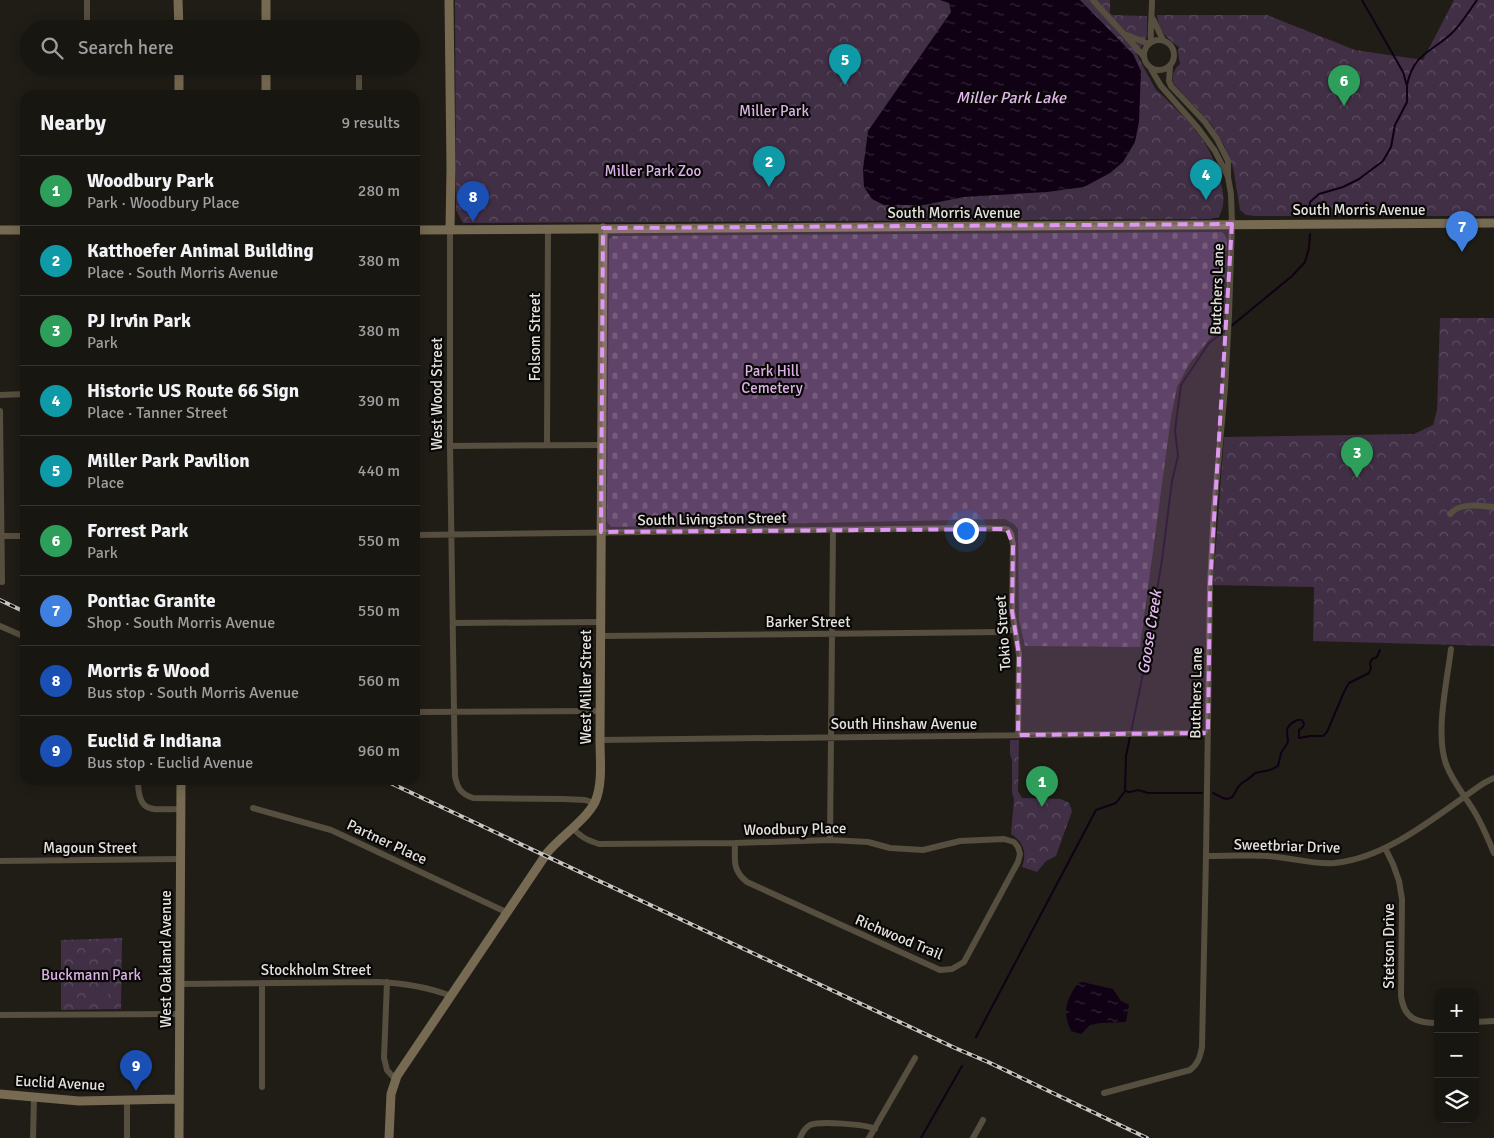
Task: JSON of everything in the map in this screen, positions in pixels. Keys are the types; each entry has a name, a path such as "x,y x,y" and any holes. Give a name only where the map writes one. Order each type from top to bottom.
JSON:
{"main road":[{"path":"178,0 179,20"},
{"path":"266,0 266,20"},
{"name":"West Wood Street","path":"449,0 450,229"},
{"path":"179,75 179,90"},
{"path":"266,75 266,90"},
{"name":"South Morris Avenue","path":"420,230 1494,223"},
{"name":"West Miller Street","path":"389,1138 390,1101 396,1079 547,853 594,803 599,787 603,228"},
{"path":"0,230 20,230"},
{"name":"West Oakland Avenue","path":"179,1138 180,785"},
{"name":"Euclid Avenue","path":"0,1094 79,1100 179,1100"}],"street":[{"path":"87,0 87,20"},
{"path":"1093,0 1114,24 1127,35 1144,57 1145,62 1161,86 1198,128 1215,151 1228,177"},
{"path":"1150,43 1152,0"},
{"path":"1151,69 1161,71 1170,67 1174,60 1172,46 1163,40 1152,18"},
{"path":"1127,35 1150,43"},
{"path":"1144,57 1145,50 1150,43 1155,40 1163,40"},
{"name":"Butchers Lane","path":"1104,1093 1185,1073 1194,1067 1200,1058 1202,1047 1210,586 1212,536 1225,388 1232,224 1228,161 1217,139 1205,122 1171,86 1169,82 1170,67"},
{"path":"359,75 359,90"},
{"name":"West Wood Street","path":"450,229 450,446 455,776 458,788 463,794 473,798 564,798 594,803"},
{"name":"Folsom Street","path":"547,444 548,229"},
{"path":"0,395 20,394"},
{"path":"0,411 2,582"},
{"path":"450,446 602,445"},
{"path":"1450,514 1461,507 1494,507"},
{"name":"South Livingston Street","path":"420,534 999,528 1008,530"},
{"path":"830,840 833,530"},
{"name":"Tokio Street","path":"1008,530 1013,546 1012,611 1019,655 1018,736"},
{"path":"1,536 20,536"},
{"path":"453,623 601,622"},
{"path":"0,626 20,635"},
{"name":"Barker Street","path":"601,636 1004,632 1014,629"},
{"path":"1451,649 1441,735 1446,765 1481,823 1494,853"},
{"path":"420,712 600,711"},
{"name":"South Hinshaw Avenue","path":"600,740 1208,733"},
{"name":"Sweetbriar Drive","path":"1206,856 1268,856 1327,863 1361,857 1385,848 1410,834 1494,778"},
{"path":"138,785 139,798 147,807 151,809 180,809"},
{"name":"Partner Place","path":"253,808 331,830 506,912"},
{"name":"Woodbury Place","path":"572,827 585,839 599,844 830,840 868,842 890,848 923,850 960,841 1004,839 1014,842 1018,847"},
{"name":"Richwood Trail","path":"735,843 736,868 748,882 940,970 952,970 964,962 1018,862 1020,854 1018,847"},
{"name":"Stetson Drive","path":"1385,848 1399,881 1402,899 1402,1004 1407,1014 1418,1021 1434,1023"},
{"name":"Magoun Street","path":"0,861 180,860"},
{"path":"387,982 384,1065 396,1079"},
{"name":"Stockholm Street","path":"179,984 387,982 422,988 451,996"},
{"path":"262,983 262,1087"},
{"path":"0,1015 179,1014"},
{"path":"1479,1022 1494,1021"},
{"path":"870,1138 915,1058"},
{"path":"33,1138 34,1097"},
{"path":"127,1100 127,1138"},
{"path":"973,1138 983,1120"},
{"path":"800,1138 806,1128 812,1124 861,1124 875,1129"}],"highlighted area":[{"path":"1232,224 1210,586 1208,733 1018,735 1019,655 1012,611 1013,545 1007,529 601,532 603,228"}],"green space":[{"name":"Miller Park","path":"455,0 1110,0 1110,13 1112,15 1147,16 1147,36 1137,55 1156,90 1190,124 1206,144 1221,183 1222,209 1219,217 1210,219 463,223 456,210"},
{"path":"1454,0 1494,0 1494,216 1256,216 1246,215 1240,210 1233,167 1224,145 1211,124 1173,83 1174,72 1180,64 1179,47 1164,34 1159,25 1157,15 1267,15 1355,50 1423,60"},
{"name":"Park Hill Cemetery","path":"1222,232 1227,240 1221,325 1189,364 1177,387 1171,417 1140,647 1025,646 1019,620 1018,529 1014,524 1005,519 611,527 607,522 609,239 613,236"},
{"path":"1440,318 1494,318 1494,646 1313,641 1314,587 1213,585 1224,437 1414,434 1433,425 1437,410"},
{"path":"1010,740 1019,740 1018,791 1022,798 1061,799 1069,803 1072,811 1056,856 1046,861 1037,872 1022,867 1024,853 1022,844 1011,834 1014,799 1012,793"},
{"name":"Buckmann Park","path":"122,938 121,1009 61,1010 61,940"},
{"path":"88,992 108,992 108,1001 89,1001"}],"water":[{"name":"Miller Park Lake","path":"940,0 1080,0 1133,54 1141,71 1139,122 1135,142 1123,162 1110,173 1084,187 1047,192 964,197 924,205 884,205 872,199 864,187 863,169 868,131 951,12 949,3"},
{"path":"1082,982 1113,989 1121,1001 1129,1005 1126,1022 1090,1025 1081,1034 1071,1031 1066,1012 1068,1000 1078,983"}],"waterway":[{"name":"Goose Creek","path":"1309,213 1310,202 1319,194 1343,187 1359,179 1383,161 1391,147 1395,125 1407,102 1407,86 1403,72 1362,0"},
{"path":"1407,85 1410,74 1418,60 1455,30 1477,0"},
{"name":"Goose Creek","path":"1230,327 1292,276 1305,262 1310,234"},
{"name":"Goose Creek","path":"976,1037 1096,810 1116,803 1125,791 1126,756 1144,669 1162,560 1172,481 1178,456 1175,430 1181,385 1209,343 1226,330"},
{"path":"1213,793 1224,798 1232,797 1241,784 1255,773 1278,766 1281,753 1288,742 1288,727 1293,722 1302,720 1304,724 1299,730 1299,738 1323,736 1327,732 1349,683 1369,673 1370,663 1372,659 1377,657 1380,650"},
{"path":"1125,791 1202,793"},
{"name":"Goose Creek","path":"921,1138 962,1066"}],"railway":[{"path":"0,600 20,610"},
{"path":"395,785 1147,1138"}],"place":[{"name":"Miller Park Pavilion","path":"845,85"},
{"name":"Forrest Park","path":"1344,106"},
{"name":"Katthoefer Animal Building","path":"769,187"},
{"name":"Historic US Route 66 Sign","path":"1206,200"},
{"name":"Morris & Wood","path":"473,222"},
{"name":"Pontiac Granite","path":"1462,252"},
{"name":"PJ Irvin Park","path":"1357,478"},
{"name":"Woodbury Park","path":"1042,807"},
{"name":"Euclid & Indiana","path":"136,1091"}],"park label":[{"name":"Miller Park Zoo","path":"653,171"}]}
